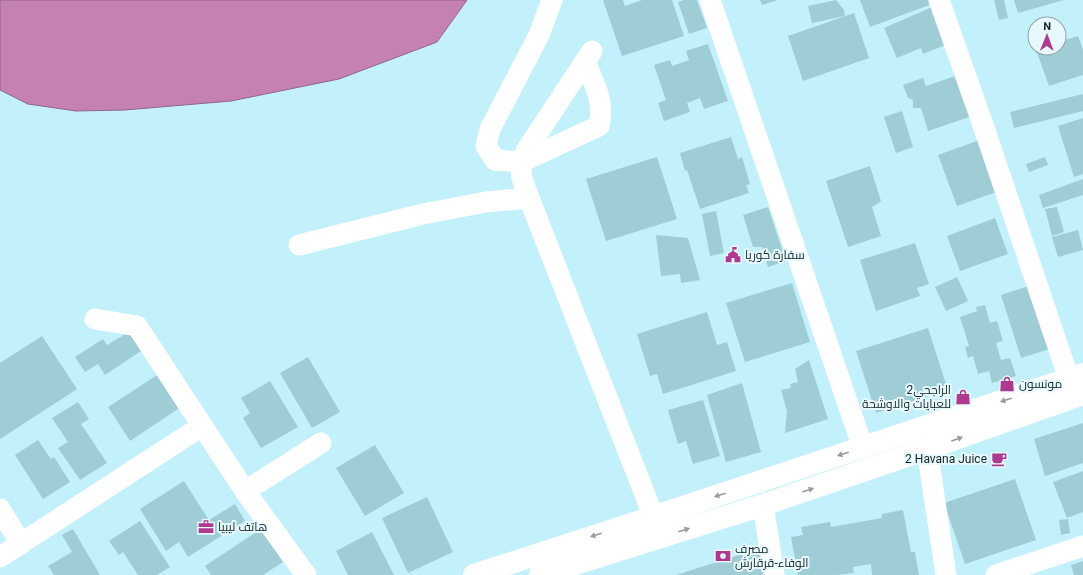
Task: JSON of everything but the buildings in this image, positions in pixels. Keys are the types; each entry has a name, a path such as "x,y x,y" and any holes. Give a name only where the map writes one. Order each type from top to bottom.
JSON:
{"main road":[{"path":"474,575 863,448 1078,386"},
{"path":"540,575 763,505 928,449 1078,386"}],"street":[{"path":"552,0 539,36 490,129 486,146 495,160 521,162 599,126 602,116 601,103 589,56 526,151 521,162 521,173 529,198 662,537"},
{"path":"710,0 863,448"},
{"path":"938,0 1078,386"},
{"path":"299,244 423,214 486,202 529,198"},
{"path":"95,319 137,326 245,491 306,575"},
{"path":"0,557 202,426"},
{"path":"245,491 321,443"},
{"path":"928,449 946,575"},
{"path":"763,505 774,575"},
{"path":"0,509 21,544"},
{"path":"996,575 1083,546"}],"shaded area":[{"path":"0,0 467,0 437,42 339,79 231,101 125,110 76,111 28,104 0,90"}],"place":[{"name":"سفارة كوريا","path":"733,255"},
{"name":"مونسون","path":"1007,384"},
{"name":"الراجحي2 للعبايات والاوشحة","path":"963,397"},
{"name":"2 Havana Juice","path":"999,459"},
{"name":"هاتف ليبيا","path":"206,527"},
{"name":"مصرف الوفاء-قرقارش","path":"723,556"}]}
